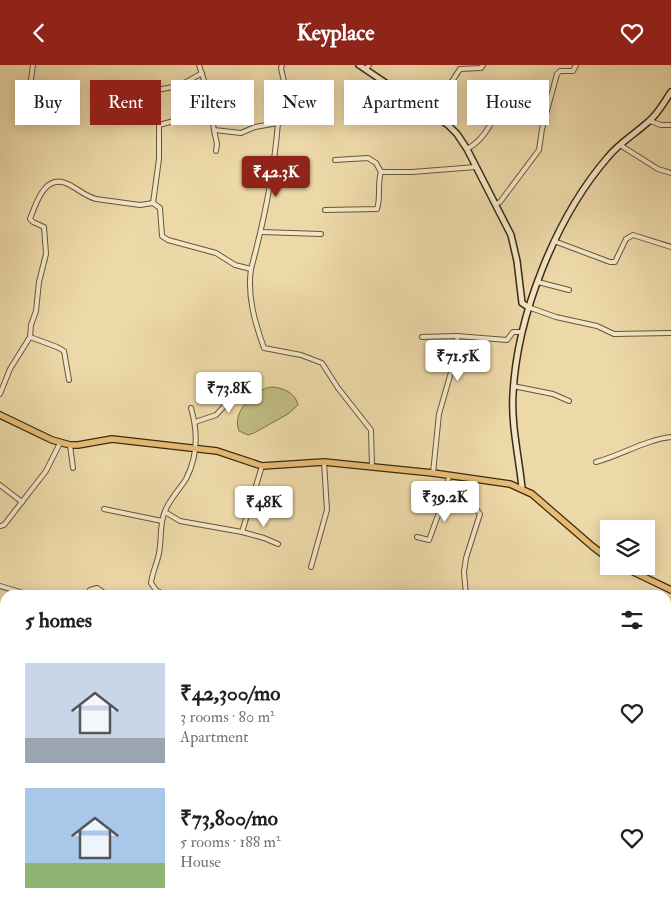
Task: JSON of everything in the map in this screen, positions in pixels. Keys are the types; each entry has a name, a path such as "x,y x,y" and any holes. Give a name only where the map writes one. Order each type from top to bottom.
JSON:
{"main road":[{"path":"359,65 368,67 386,80"},
{"path":"522,488 514,426 513,386 528,307 554,241 588,182 608,156 650,121 671,92"},
{"path":"446,125 457,134 467,149 511,235 517,261 522,303 528,307"},
{"path":"0,415 60,443 70,445 112,439 216,451 262,466 324,462 433,473 510,484 532,494 600,552"},
{"path":"640,575 671,590"}],"street":[{"path":"31,80 33,65"},
{"path":"199,65 204,80"},
{"path":"282,65 284,80"},
{"path":"453,80 460,69 482,68 484,65"},
{"path":"496,204 500,202 539,150 543,125 557,74 560,71 573,71 576,65"},
{"path":"162,89 178,86 202,73"},
{"path":"650,121 661,125 671,125"},
{"path":"153,203 159,159 159,125 171,122"},
{"path":"213,125 217,144 216,151"},
{"path":"214,129 241,133 255,127 266,125"},
{"path":"278,125 275,160 261,231 251,269 250,292 258,332 264,348 301,355 322,363 338,388 371,430 372,467"},
{"path":"467,149 475,145 485,134 489,125"},
{"path":"620,145 658,169 671,173"},
{"path":"325,210 377,209 378,205 380,172 376,163 368,158 335,160"},
{"path":"380,172 412,172 476,167"},
{"path":"0,394 10,369 30,337 31,325 36,311 39,282 46,254 46,237 44,227 30,219 36,201 46,187 54,181 67,183 96,199 140,205 153,203 160,208 162,236 168,240 216,253 235,265 251,269"},
{"path":"261,231 321,234"},
{"path":"554,241 610,262 615,262 626,239 633,235 671,247"},
{"path":"538,282 569,290"},
{"path":"528,307 556,317 597,325 614,334 671,333"},
{"path":"422,337 457,336 510,339 513,332 522,332"},
{"path":"433,473 440,414 458,349 457,336"},
{"path":"30,337 64,351 69,380"},
{"path":"195,422 216,415 240,389 251,382"},
{"path":"513,386 553,394 568,401"},
{"path":"154,590 151,583 159,554 162,521 170,500 186,478 197,448 195,422 191,408"},
{"path":"596,462 615,457 651,441 671,437"},
{"path":"0,526 4,525 46,471 60,443"},
{"path":"70,445 73,468"},
{"path":"311,567 327,510 324,462"},
{"path":"242,532 262,466"},
{"path":"417,537 429,540 445,496 449,476"},
{"path":"466,590 464,572 466,558 480,514 468,502 476,480"},
{"path":"0,485 22,502"},
{"path":"104,509 162,521"},
{"path":"165,512 180,521 242,532 278,544"}],"shaded area":[{"path":"271,387 288,391 297,401 298,405 288,414 254,433 248,435 239,431 238,417 246,403 258,392"}]}
